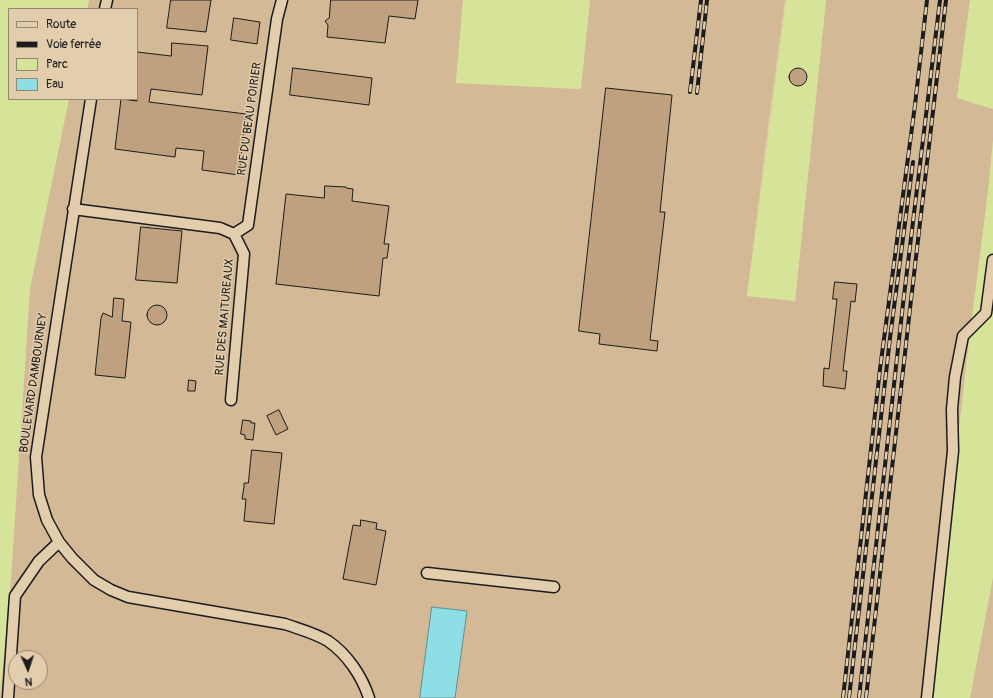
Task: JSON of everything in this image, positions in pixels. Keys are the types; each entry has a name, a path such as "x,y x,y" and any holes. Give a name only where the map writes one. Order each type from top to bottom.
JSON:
{"street":[{"name":"RUE DU BEAU POIRIER","path":"234,234 248,225 277,19 282,0"},
{"name":"BOULEVARD DAMBOURNEY","path":"91,100 36,457 39,496 47,520 59,542 72,558 94,580 111,590 128,597 285,624 307,631 328,642 341,653 356,670 369,698"},
{"path":"73,209 220,228 234,234"},
{"name":"RUE DES MAITUREAUX","path":"231,400 244,254 234,234"},
{"path":"927,698 953,451 952,409 955,377 964,336 986,313 993,260"},
{"path":"8,698 15,596 39,561 59,542"},
{"path":"427,573 554,587"}],"shaded area":[{"path":"89,0 463,0 456,83 580,89 590,0 785,0 747,296 795,301 826,0 970,0 957,98 993,109 993,140 990,178 967,353 933,698 0,698 11,578 30,288 69,100 138,100 138,8 87,8","holes":["125,594 265,613 339,625"]},
{"path":"993,577 993,698 970,698"}],"green space":[{"path":"0,0 89,0 87,8 8,8 8,100 69,100 30,288 11,578 0,692"},
{"path":"463,0 590,0 581,89 456,83"},
{"path":"786,0 826,0 795,301 747,296"},
{"path":"970,0 993,0 993,109 957,98"},
{"path":"993,140 993,577 970,698 933,698 958,438 988,193"}],"water":[{"path":"432,607 467,611 455,698 420,698"}],"building":[{"path":"171,0 211,0 206,32 167,28"},
{"path":"331,0 418,0 415,19 389,16 385,43 327,37 328,25 325,21 329,18"},
{"path":"234,18 260,22 257,44 231,40"},
{"path":"172,43 208,46 202,95 151,89 149,102 246,114 239,175 202,170 204,151 176,148 175,157 115,149 121,100 138,100 138,52 171,56"},
{"path":"293,68 372,78 369,105 290,95"},
{"path":"798,68 804,71 807,77 804,83 798,86 792,83 789,77 792,71"},
{"path":"606,88 672,95 660,212 665,212 650,340 658,341 657,351 599,344 600,334 579,331"},
{"path":"325,186 346,187 353,189 352,201 389,206 384,244 389,244 387,258 383,258 379,296 276,284 286,194 324,198"},
{"path":"141,227 182,231 177,283 136,280"},
{"path":"835,282 857,284 855,302 851,301 843,371 847,371 845,389 823,386 824,368 829,369 837,299 833,299"},
{"path":"114,298 124,299 122,321 131,322 125,378 95,375 101,318 103,313 112,317"},
{"path":"157,305 164,308 167,315 164,322 157,325 150,322 147,315 150,308"},
{"path":"189,380 196,381 195,391 188,391"},
{"path":"279,410 288,429 276,435 267,416"},
{"path":"243,420 255,423 253,440 245,439 245,435 241,434"},
{"path":"252,450 282,453 274,524 244,521 246,499 242,499 244,483 248,483"},
{"path":"361,520 377,523 376,529 386,531 376,585 343,579 353,525 360,526"}],"railway":[{"path":"690,92 701,0"},
{"path":"697,93 707,0"},
{"path":"843,698 880,369 915,105 927,0"},
{"path":"859,698 903,304 940,0"},
{"path":"866,698 946,0"},
{"path":"849,698 890,338 913,162"}]}
